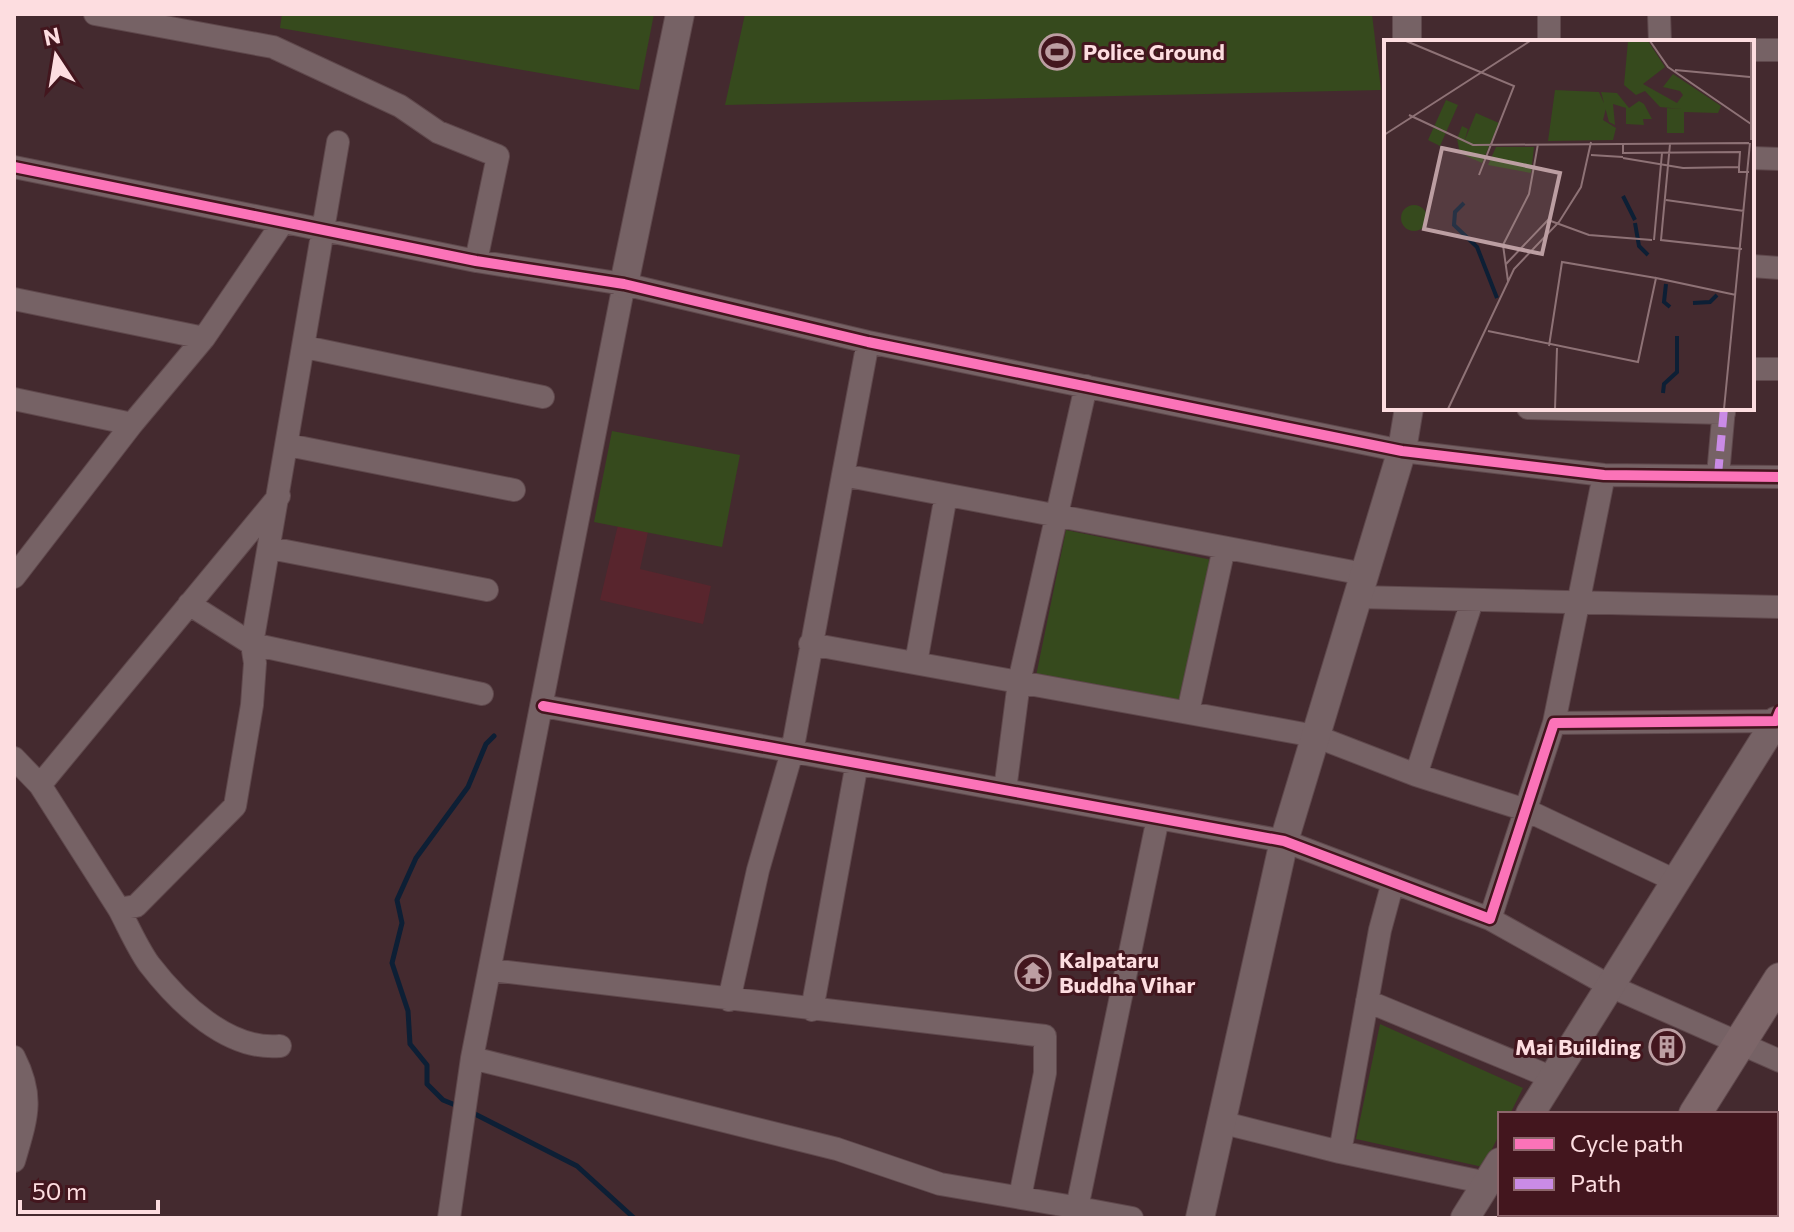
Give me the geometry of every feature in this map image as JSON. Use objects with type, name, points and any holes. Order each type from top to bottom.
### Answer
[{"type":"main road","points":[[1696,1112],[1780,979]]},
{"type":"street","points":[[95,14],[273,47],[400,106],[438,132],[498,156],[476,261]]},
{"type":"street","points":[[449,1218],[472,1058],[680,14]]},
{"type":"street","points":[[1407,14],[1407,40]]},
{"type":"street","points":[[1549,14],[1549,40]]},
{"type":"street","points":[[1659,14],[1660,40]]},
{"type":"street","points":[[1754,50],[1780,50]]},
{"type":"street","points":[[119,909],[136,906],[235,806],[252,705],[252,644],[338,142]]},
{"type":"street","points":[[1754,158],[1780,159]]},
{"type":"street","points":[[14,167],[476,261],[624,284],[868,342],[1402,451],[1604,475],[1780,477]]},
{"type":"street","points":[[14,577],[132,424],[204,338],[283,222]]},
{"type":"street","points":[[1754,266],[1780,268]]},
{"type":"street","points":[[14,299],[204,338]]},
{"type":"street","points":[[729,1000],[758,870],[792,752],[868,342]]},
{"type":"street","points":[[305,347],[543,397]]},
{"type":"street","points":[[1754,369],[1780,369]]},
{"type":"street","points":[[1005,790],[1019,682],[1054,515],[1086,386]]},
{"type":"street","points":[[14,399],[132,424]]},
{"type":"street","points":[[1200,1218],[1284,841],[1402,451],[1409,410]]},
{"type":"street","points":[[1659,410],[1724,411],[1718,475]]},
{"type":"street","points":[[288,445],[514,490]]},
{"type":"street","points":[[843,475],[1224,548],[1361,586],[1472,601],[1780,607]]},
{"type":"street","points":[[1490,919],[1554,723],[1604,475]]},
{"type":"street","points":[[916,663],[946,495]]},
{"type":"street","points":[[40,785],[279,496]]},
{"type":"street","points":[[244,538],[269,550],[487,590]]},
{"type":"street","points":[[1188,712],[1224,548]]},
{"type":"street","points":[[1416,775],[1472,601]]},
{"type":"street","points":[[189,604],[252,644],[482,694]]},
{"type":"street","points":[[810,644],[1315,736],[1416,775],[1526,810],[1676,881]]},
{"type":"street","points":[[543,706],[1284,841],[1490,919],[1610,986],[1780,1061]]},
{"type":"street","points":[[1554,723],[1779,718]]},
{"type":"street","points":[[1531,1112],[1779,718]]},
{"type":"street","points":[[14,758],[40,785],[119,909],[148,963],[218,1031],[259,1048],[280,1046]]},
{"type":"street","points":[[812,1010],[857,763]]},
{"type":"street","points":[[1072,1211],[1158,818]]},
{"type":"street","points":[[1340,1152],[1380,930],[1393,882]]},
{"type":"street","points":[[491,970],[1045,1036],[1045,1073],[1020,1197]]},
{"type":"street","points":[[1367,1001],[1553,1078]]},
{"type":"street","points":[[14,1057],[24,1076],[29,1110],[14,1161]]},
{"type":"street","points":[[472,1058],[827,1146],[940,1184],[1020,1197],[1072,1211],[1132,1218]]},
{"type":"street","points":[[1220,1122],[1340,1152],[1494,1172],[1465,1218]]},
{"type":"shaded area","points":[[618,525],[648,532],[640,569],[711,586],[703,624],[600,600]]},
{"type":"green space","points":[[282,14],[654,14],[639,90],[280,28]]},
{"type":"green space","name":"Police Ground","points":[[745,14],[1372,14],[1381,90],[725,105]]},
{"type":"green space","points":[[612,431],[740,455],[722,547],[594,522]]},
{"type":"green space","points":[[1066,530],[1212,560],[1181,701],[1036,676]]},
{"type":"green space","points":[[1380,1024],[1523,1088],[1511,1112],[1498,1112],[1498,1137],[1483,1167],[1356,1139]]},
{"type":"waterway","points":[[460,1107],[443,1100],[427,1084],[427,1065],[410,1044],[408,1011],[392,963],[402,923],[397,900],[416,858],[468,787],[486,744],[494,736]]},
{"type":"waterway","points":[[469,1111],[577,1166],[634,1218]]},
{"type":"marked path","points":[[1718,475],[1724,410]]},
{"type":"cycle path","points":[[14,167],[476,261],[624,284],[868,342],[1402,451],[1604,475],[1780,477]]},
{"type":"cycle path","points":[[543,706],[1284,841],[1490,919],[1554,723],[1776,721],[1780,711]]},
{"type":"place","name":"Police Ground","points":[[1057,52]]},
{"type":"place","name":"Kalpataru Buddha Vihar","points":[[1033,973]]},
{"type":"place","name":"Mai Building","points":[[1667,1047]]}]
